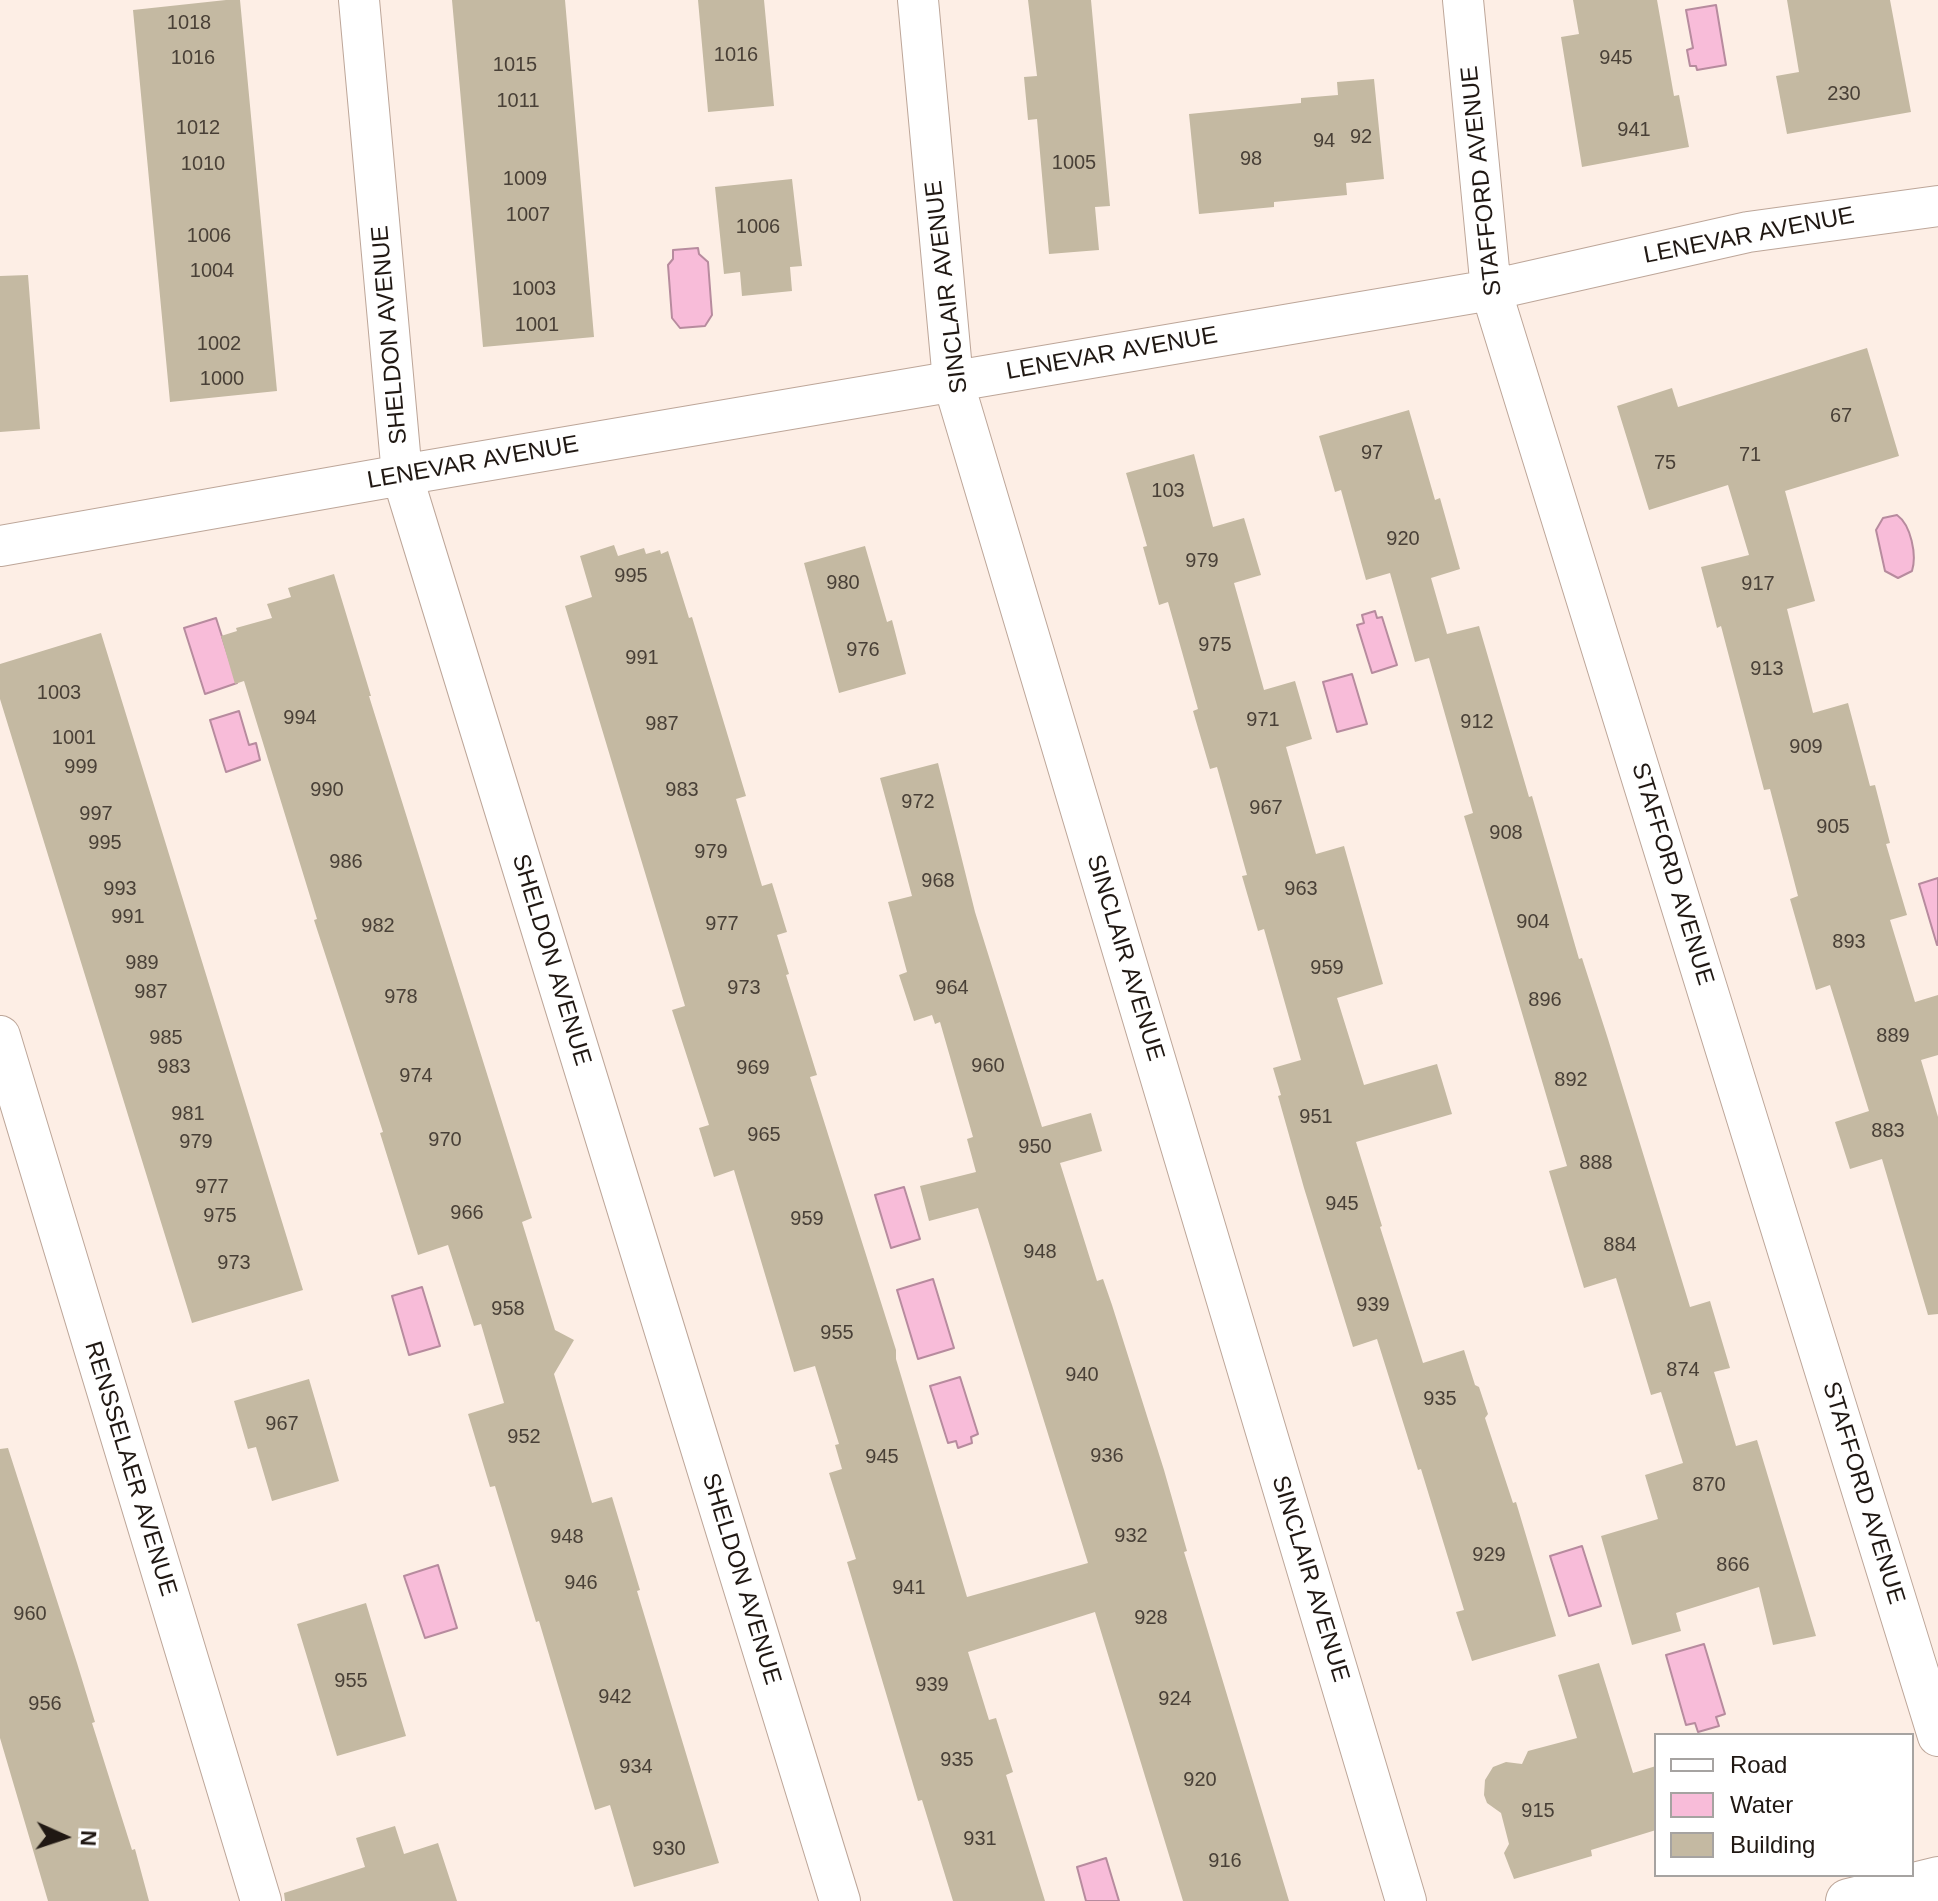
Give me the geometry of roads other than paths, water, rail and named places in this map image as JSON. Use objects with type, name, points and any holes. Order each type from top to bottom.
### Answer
[{"type":"street","name":"SHELDON AVENUE","points":[[359,0],[402,475],[840,1901]]},
{"type":"street","name":"SINCLAIR AVENUE","points":[[918,0],[953,381],[1406,1901]]},
{"type":"street","name":"STAFFORD AVENUE","points":[[1463,0],[1491,290],[1938,1736]]},
{"type":"street","name":"LENEVAR AVENUE","points":[[0,546],[1491,290],[1748,232],[1938,206]]},
{"type":"street","name":"RENSSELAER AVENUE","points":[[0,1036],[261,1901]]},
{"type":"street","points":[[1848,1901],[1938,1879]]},
{"type":"water","points":[[1716,5],[1726,65],[1697,70],[1696,66],[1690,66],[1687,50],[1693,48],[1686,10]]},
{"type":"water","points":[[698,248],[699,254],[708,262],[712,315],[705,326],[680,328],[672,318],[668,265],[673,259],[673,250]]},
{"type":"water","points":[[1897,515],[1909,533],[1914,557],[1912,571],[1898,578],[1885,571],[1876,530],[1883,518]]},
{"type":"water","points":[[1375,611],[1377,618],[1382,617],[1397,665],[1372,673],[1357,625],[1364,623],[1362,615]]},
{"type":"water","points":[[216,618],[237,683],[205,694],[184,628]]},
{"type":"water","points":[[1352,674],[1367,724],[1337,732],[1323,682]]},
{"type":"water","points":[[239,711],[249,745],[256,743],[260,760],[226,772],[210,720]]},
{"type":"water","points":[[1938,878],[1938,945],[1937,945],[1919,884]]},
{"type":"water","points":[[904,1187],[920,1239],[891,1248],[875,1195]]},
{"type":"water","points":[[933,1279],[954,1348],[918,1359],[897,1290]]},
{"type":"water","points":[[422,1287],[440,1346],[409,1355],[392,1296]]},
{"type":"water","points":[[960,1377],[978,1434],[971,1437],[972,1443],[958,1448],[956,1441],[948,1443],[930,1386]]},
{"type":"water","points":[[1582,1546],[1601,1606],[1569,1616],[1550,1556]]},
{"type":"water","points":[[438,1565],[457,1628],[425,1638],[404,1576]]},
{"type":"water","points":[[1704,1644],[1725,1714],[1716,1717],[1719,1726],[1698,1732],[1695,1723],[1686,1725],[1666,1655]]},
{"type":"water","points":[[1106,1858],[1119,1901],[1086,1901],[1077,1867]]}]
